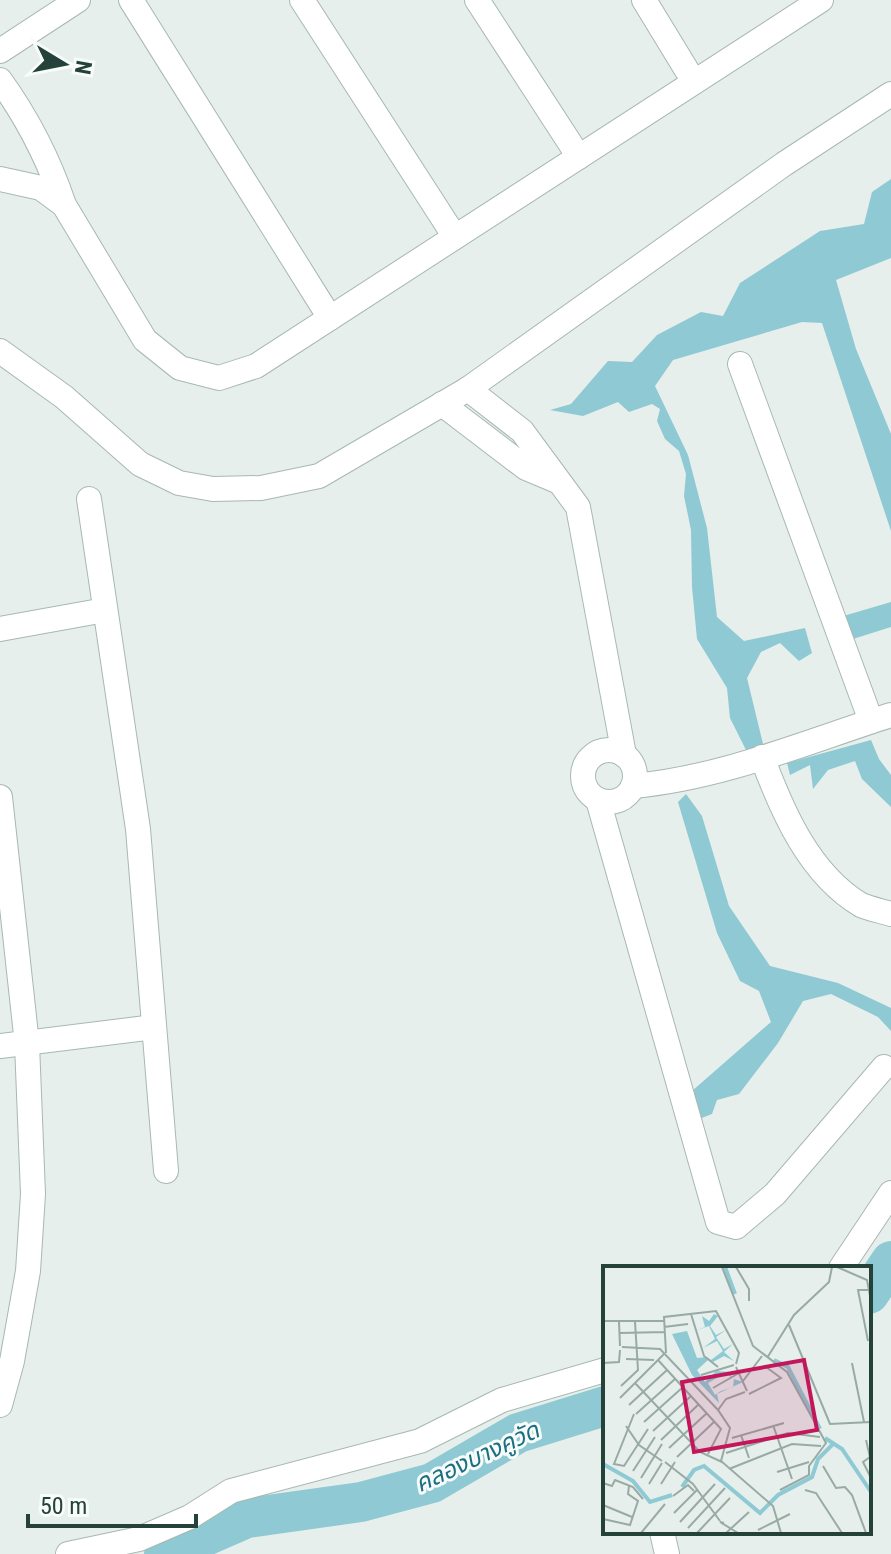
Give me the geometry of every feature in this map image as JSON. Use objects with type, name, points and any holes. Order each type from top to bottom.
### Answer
[{"type":"street","points":[[0,51],[78,0]]},
{"type":"street","points":[[131,0],[330,318]]},
{"type":"street","points":[[302,0],[455,237]]},
{"type":"street","points":[[477,0],[579,157]]},
{"type":"street","points":[[644,0],[694,82]]},
{"type":"street","points":[[0,80],[36,137],[54,174],[64,205],[145,340],[180,368],[219,378],[256,366],[821,0]]},
{"type":"street","points":[[0,351],[64,397],[140,464],[179,483],[213,489],[261,488],[319,476],[468,389],[784,164],[891,94]]},
{"type":"street","points":[[0,179],[41,188],[64,205]]},
{"type":"street","points":[[633,786],[707,774],[768,772],[881,718],[740,364]]},
{"type":"street","points":[[468,389],[522,431],[578,507],[624,755],[634,769],[633,786],[622,798],[614,802],[598,800]]},
{"type":"street","points":[[442,404],[526,468],[559,482]]},
{"type":"street","points":[[89,499],[138,829],[166,1171]]},
{"type":"street","points":[[0,629],[105,610]]},
{"type":"street","points":[[624,755],[608,750],[592,756],[584,771],[586,788],[598,800],[718,1222],[736,1227],[775,1194],[884,1067]]},
{"type":"street","points":[[768,772],[808,855],[831,881],[863,906],[891,914]]},
{"type":"street","points":[[0,797],[27,1044],[33,1194],[28,1271],[12,1361],[0,1405]]},
{"type":"street","points":[[0,1046],[154,1027]]},
{"type":"street","points":[[842,1266],[891,1193]]},
{"type":"street","points":[[68,1554],[139,1539],[190,1517],[231,1491],[420,1441],[502,1400],[603,1371]]},
{"type":"street","points":[[662,1534],[667,1554]]},
{"type":"water","points":[[891,179],[891,258],[836,280],[856,349],[891,434],[891,531],[822,323],[802,322],[673,360],[655,386],[688,455],[707,528],[717,617],[744,641],[805,628],[812,653],[799,661],[780,643],[761,652],[747,678],[765,752],[749,756],[730,718],[727,688],[697,639],[691,530],[684,496],[686,474],[679,451],[665,439],[657,421],[660,409],[652,404],[629,412],[618,402],[583,416],[550,410],[571,404],[608,361],[632,362],[657,335],[701,312],[723,316],[740,283],[820,231],[864,224],[872,192]]},
{"type":"water","points":[[891,602],[891,627],[853,639],[840,617]]},
{"type":"water","points":[[871,740],[879,759],[891,775],[891,807],[862,779],[855,761],[828,770],[813,789],[810,765],[790,775],[787,763]]},
{"type":"water","points":[[686,794],[702,816],[729,906],[770,966],[838,983],[891,1008],[891,1031],[878,1017],[831,994],[803,1001],[778,1043],[739,1094],[717,1100],[712,1114],[699,1119],[692,1091],[771,1022],[759,991],[740,981],[717,933],[678,802]]},
{"type":"waterway","name":"คลองบางคูวัด","points":[[871,1291],[891,1261]]},
{"type":"waterway","name":"คลองบางคูวัด","points":[[164,1554],[247,1518],[361,1502],[432,1483],[518,1433],[603,1407]]}]
